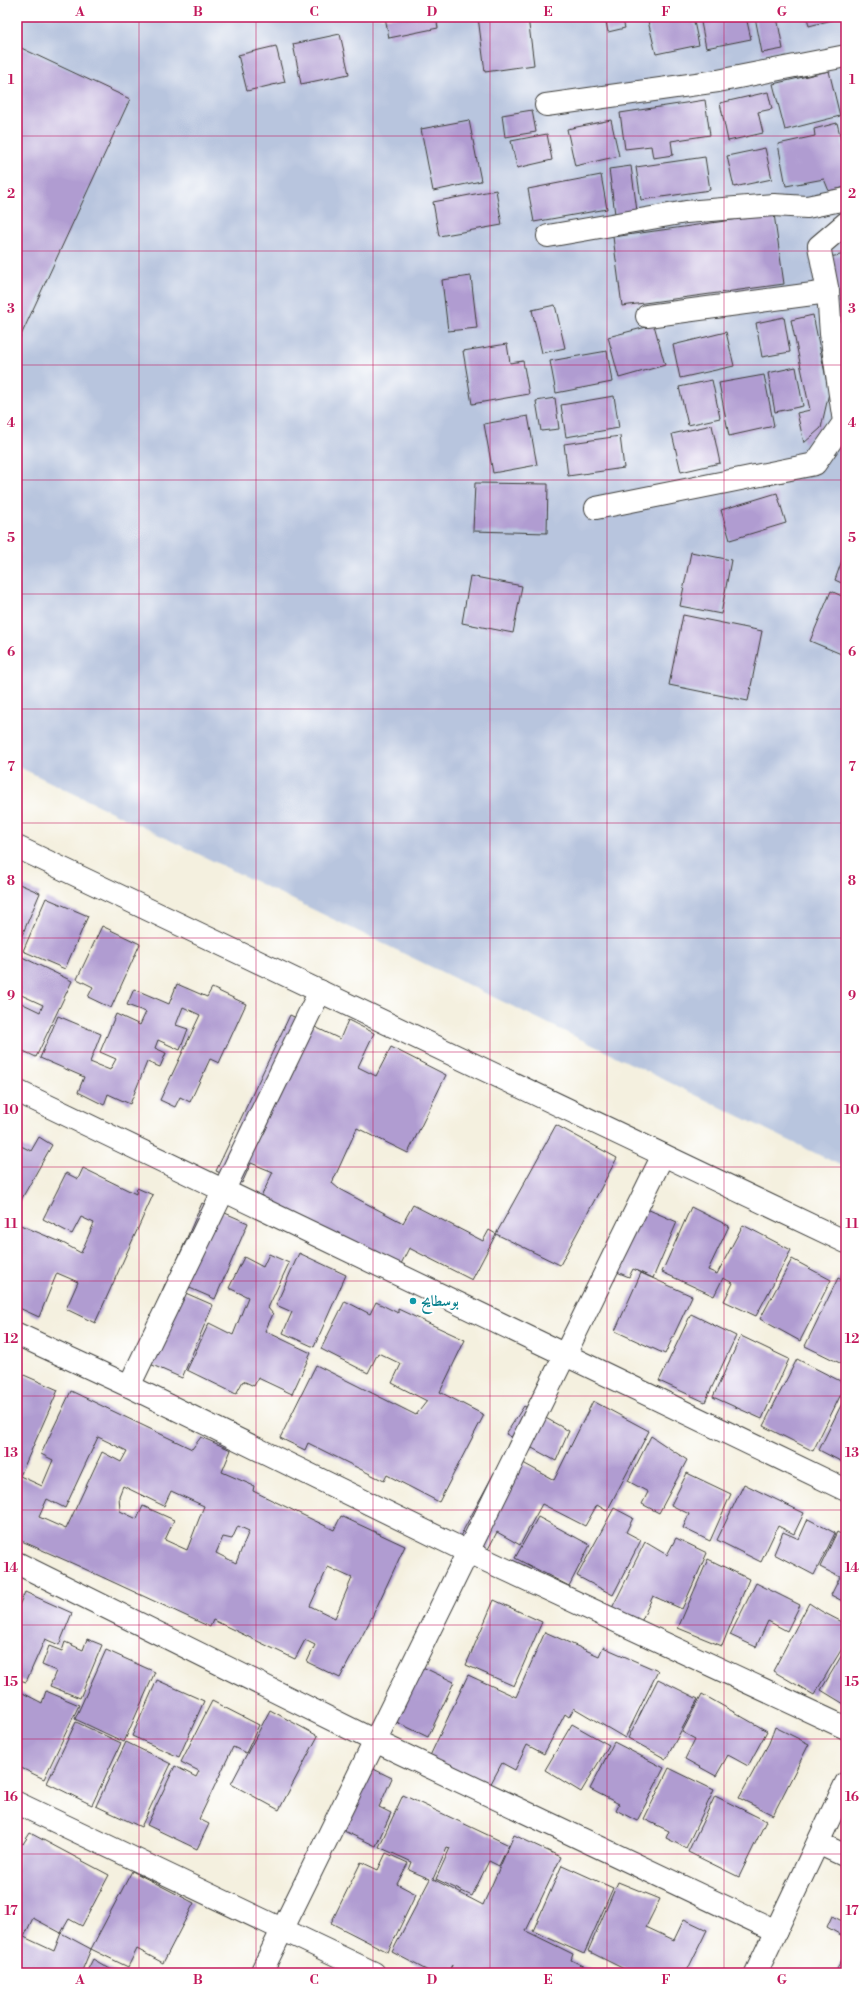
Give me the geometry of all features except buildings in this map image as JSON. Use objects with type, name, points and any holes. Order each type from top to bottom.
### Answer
[{"type":"street","points":[[546,105],[718,80],[846,56]]},
{"type":"street","points":[[548,236],[686,212],[774,206],[807,207],[846,199]]},
{"type":"street","points":[[596,508],[814,464],[844,422],[831,334],[828,292],[819,246],[846,223]]},
{"type":"street","points":[[647,316],[828,292]]},
{"type":"street","points":[[17,847],[846,1242]]},
{"type":"street","points":[[129,1386],[320,991]]},
{"type":"street","points":[[17,1091],[846,1490]]},
{"type":"street","points":[[261,1973],[663,1155]]},
{"type":"street","points":[[17,1334],[129,1386],[468,1552],[846,1728]]},
{"type":"street","points":[[17,1563],[375,1741],[776,1931]]},
{"type":"street","points":[[756,1973],[846,1783]]},
{"type":"street","points":[[17,1803],[283,1928],[374,1973]]},
{"type":"street","points":[[818,1843],[846,1856]]},
{"type":"shaded area","points":[[17,17],[846,17],[846,1168],[17,766]]},
{"type":"place","name":"بوسطايح","points":[[413,1301]]}]
